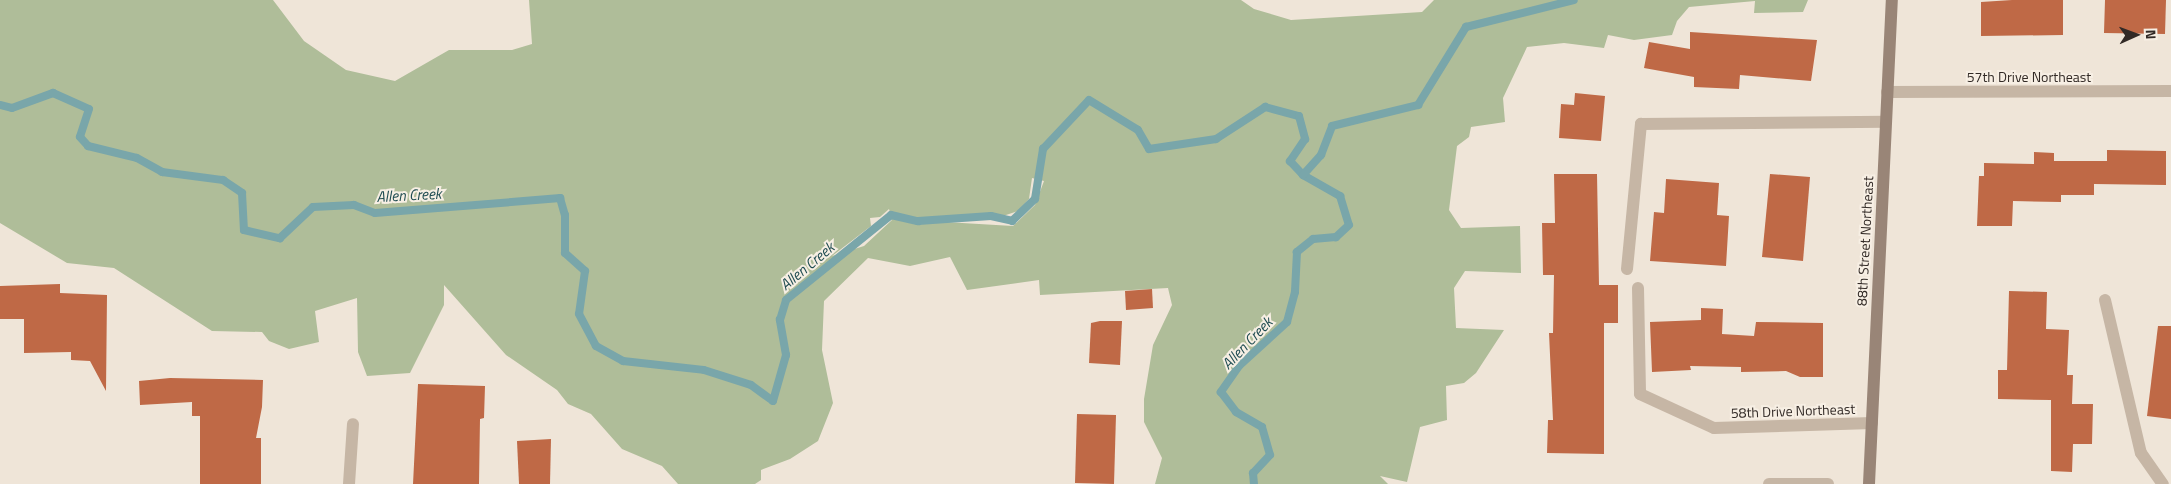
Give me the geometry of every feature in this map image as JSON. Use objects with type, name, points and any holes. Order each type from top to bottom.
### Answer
[{"type":"main road","name":"88th Street Northeast","points":[[1869,484],[1892,0]]},
{"type":"street","name":"57th Drive Northeast","points":[[1887,92],[2171,91]]},
{"type":"street","points":[[1627,268],[1641,124],[1886,122]]},
{"type":"street","name":"58th Drive Northeast","points":[[1638,288],[1640,394],[1714,428],[1872,423]]},
{"type":"street","points":[[2105,300],[2141,453],[2163,484]]},
{"type":"street","points":[[349,484],[353,424]]},
{"type":"street","points":[[1769,484],[1828,484]]},
{"type":"green space","points":[[0,0],[273,0],[304,41],[346,70],[395,81],[449,50],[512,50],[532,44],[529,0],[1241,0],[1254,9],[1291,20],[1422,12],[1434,0],[1808,0],[1803,12],[1754,13],[1755,1],[1689,7],[1677,21],[1672,35],[1634,40],[1608,35],[1604,48],[1564,43],[1527,47],[1503,98],[1505,122],[1471,127],[1469,137],[1457,146],[1449,210],[1461,228],[1520,226],[1521,273],[1465,271],[1454,288],[1456,328],[1504,330],[1476,373],[1464,383],[1446,386],[1447,420],[1420,427],[1407,482],[1380,476],[1388,484],[1155,484],[1162,458],[1144,422],[1144,399],[1153,345],[1172,305],[1168,288],[1040,295],[1039,280],[967,290],[950,257],[910,266],[868,258],[824,301],[822,350],[833,403],[818,441],[790,459],[761,470],[761,480],[755,484],[678,484],[662,466],[622,449],[591,414],[568,404],[557,390],[506,355],[444,285],[444,305],[410,373],[367,376],[358,352],[357,298],[315,311],[319,342],[289,349],[269,341],[262,332],[212,331],[114,268],[67,263],[0,223]],"holes":[[[1032,178],[1044,181],[1035,205],[1013,226],[945,222],[950,215],[1003,216],[1018,211],[1029,199]],[[889,209],[892,220],[864,246],[832,256],[871,226],[870,218],[880,217]]]},
{"type":"building","points":[[2063,0],[2063,35],[1981,36],[1981,2]]},
{"type":"building","points":[[2105,0],[2166,0],[2165,34],[2104,33]]},
{"type":"building","points":[[1690,32],[1817,40],[1811,81],[1740,75],[1739,89],[1694,87],[1694,77],[1644,68],[1649,42],[1690,49]]},
{"type":"building","points":[[1575,93],[1605,96],[1601,141],[1559,138],[1561,104],[1574,105]]},
{"type":"building","points":[[2107,150],[2166,151],[2166,185],[2094,184],[2094,195],[2061,195],[2061,202],[2013,201],[2012,226],[1977,226],[1979,176],[1984,176],[1984,163],[2034,164],[2034,152],[2054,153],[2054,161],[2107,161]]},
{"type":"building","points":[[1554,174],[1597,174],[1599,285],[1618,285],[1618,323],[1604,323],[1604,454],[1547,453],[1548,420],[1553,420],[1549,333],[1553,333],[1554,275],[1543,275],[1542,223],[1555,223]]},
{"type":"building","points":[[1770,174],[1810,177],[1803,261],[1762,257]]},
{"type":"building","points":[[1666,179],[1719,183],[1717,215],[1729,216],[1726,266],[1650,261],[1654,212],[1664,213]]},
{"type":"building","points":[[60,284],[60,293],[107,295],[106,391],[90,361],[71,360],[71,352],[24,353],[24,319],[0,319],[0,286]]},
{"type":"building","points":[[1152,289],[1153,308],[1126,310],[1125,291]]},
{"type":"building","points":[[2009,291],[2047,292],[2046,329],[2069,330],[2067,375],[2073,375],[2072,404],[2093,404],[2092,444],[2073,444],[2072,472],[2051,471],[2051,400],[1998,399],[1998,370],[2007,370]]},
{"type":"building","points":[[1701,308],[1723,309],[1722,334],[1754,336],[1756,322],[1823,323],[1823,377],[1800,377],[1786,371],[1741,372],[1741,367],[1690,366],[1691,370],[1652,372],[1650,322],[1701,320]]},
{"type":"building","points":[[1122,321],[1120,365],[1089,363],[1091,323]]},
{"type":"building","points":[[2158,326],[2171,326],[2171,419],[2147,416]]},
{"type":"building","points":[[170,378],[263,380],[262,407],[256,438],[261,438],[261,484],[200,484],[200,416],[192,416],[192,402],[140,405],[139,381]]},
{"type":"building","points":[[418,384],[485,386],[484,418],[480,419],[479,484],[413,484]]},
{"type":"building","points":[[1077,414],[1116,415],[1114,484],[1075,483]]},
{"type":"building","points":[[551,439],[550,484],[519,484],[517,441]]},
{"type":"waterway","points":[[1303,175],[1321,155],[1332,126],[1418,105],[1466,27],[1574,0]]},
{"type":"waterway","name":"Allen Creek","points":[[0,105],[12,108],[53,93],[89,109],[80,137],[88,146],[137,158],[162,172],[223,180],[242,193],[244,230],[280,238],[313,207],[354,205],[375,213],[560,198],[565,215],[565,253],[585,271],[579,314],[596,346],[623,361],[704,370],[751,385],[773,401],[786,355],[780,320],[786,300],[891,215],[918,221],[991,216],[1012,221],[1035,199],[1043,149],[1089,100],[1138,130],[1149,149],[1216,139],[1265,107],[1299,116],[1305,139],[1290,161],[1303,175],[1340,196],[1349,225],[1336,237],[1313,239],[1297,252],[1295,292],[1287,322],[1239,366],[1221,392],[1236,412],[1262,427],[1270,455],[1253,473],[1254,484]]}]
